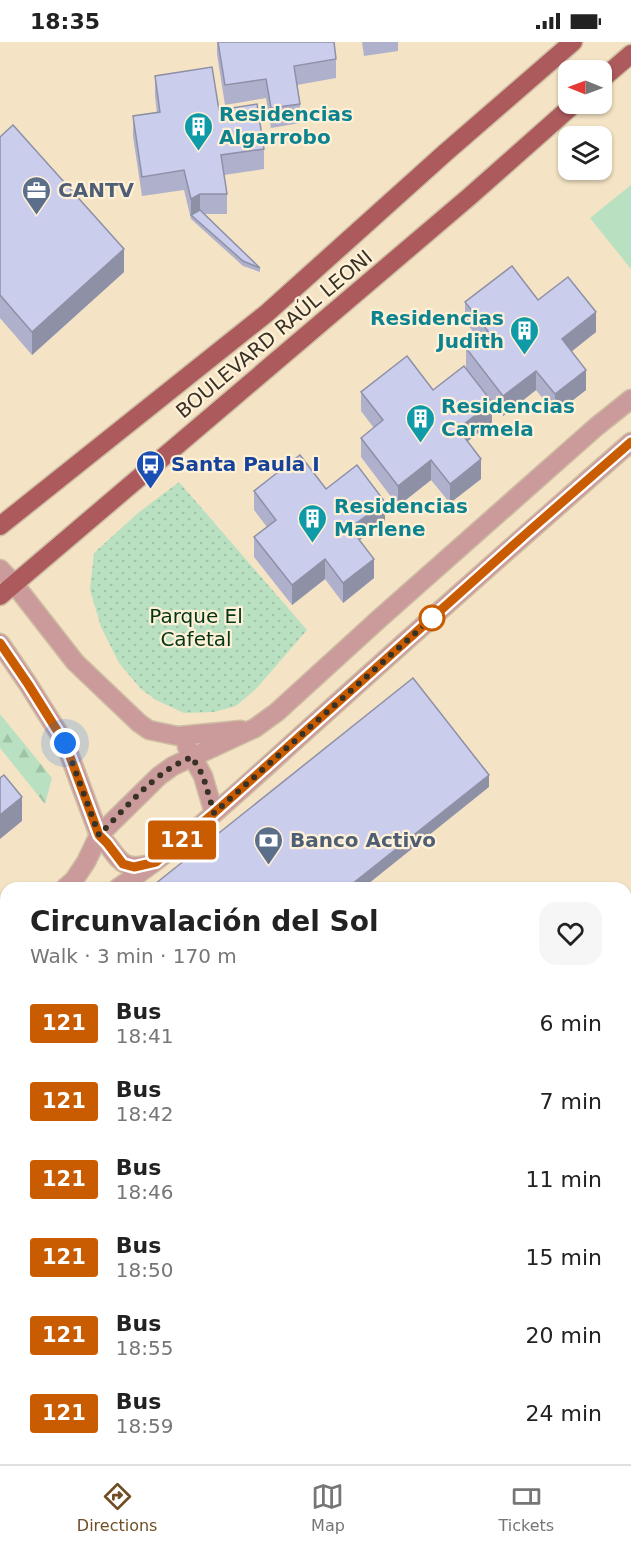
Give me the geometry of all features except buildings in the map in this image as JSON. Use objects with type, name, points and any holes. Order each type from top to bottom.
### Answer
[{"type":"main road","name":"BOULEVARD RAÚL LEONI","points":[[0,526],[267,313],[573,42]]},
{"type":"main road","points":[[612,70],[631,54]]},
{"type":"main road","name":"BOULEVARD RAÚL LEONI","points":[[0,596],[460,205],[563,114]]},
{"type":"street","points":[[72,882],[86,862],[99,835],[159,776],[173,766],[255,728],[277,712],[596,427],[631,399]]},
{"type":"street","points":[[127,882],[156,862],[214,813],[631,442]]},
{"type":"street","points":[[0,569],[75,662],[149,730],[178,736],[255,728]]},
{"type":"street","points":[[0,643],[65,743],[99,835],[123,864],[134,867],[156,862]]},
{"type":"street","points":[[178,736],[188,747],[203,776],[214,813]]},
{"type":"green space","points":[[631,185],[631,269],[590,218]]},
{"type":"green space","name":"Parque El Cafetal","points":[[179,482],[307,630],[256,689],[236,706],[214,712],[184,713],[156,700],[141,689],[119,663],[101,627],[90,590],[94,553],[138,513]]},
{"type":"green space","points":[[0,714],[52,778],[45,804],[0,748]]},
{"type":"bus line","name":"121","points":[[0,643],[65,743],[99,835],[123,864],[134,867],[145,866],[156,862],[214,813],[631,442]]},
{"type":"place","name":"Residencias Algarrobo","points":[[198,152]]},
{"type":"place","name":"CANTV","points":[[37,216]]},
{"type":"place","name":"Residencias Judith","points":[[525,356]]},
{"type":"place","name":"Residencias Carmela","points":[[420,444]]},
{"type":"place","name":"Santa Paula I","points":[[150,490]]},
{"type":"place","name":"Residencias Marlene","points":[[313,544]]},
{"type":"place","name":"Banco Activo","points":[[269,866]]},
{"type":"route","points":[[65,743],[99,835],[159,776],[192,757],[203,776],[214,813],[440,611],[432,618]]}]
